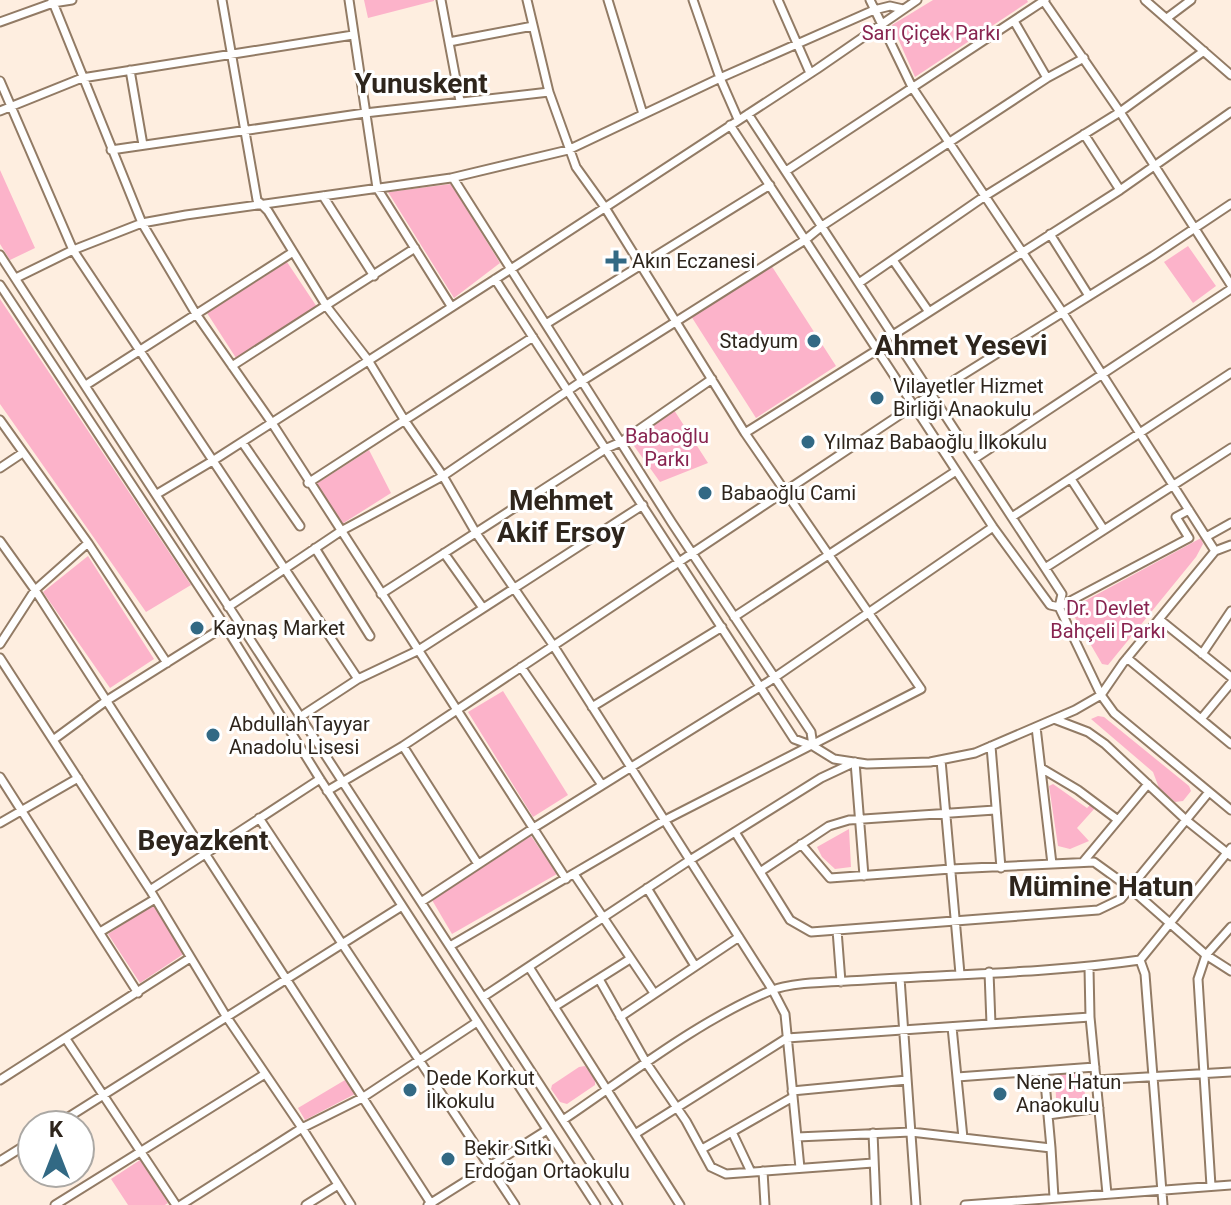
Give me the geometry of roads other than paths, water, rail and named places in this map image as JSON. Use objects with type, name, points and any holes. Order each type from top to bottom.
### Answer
[{"type":"street","points":[[0,22],[52,2],[72,0]]},
{"type":"street","points":[[222,0],[257,200],[327,307],[368,360],[476,533],[553,645],[772,989],[785,1014],[800,1168]]},
{"type":"street","points":[[349,0],[377,188],[451,306]]},
{"type":"street","points":[[441,0],[460,101]]},
{"type":"street","points":[[450,946],[665,820],[921,689],[745,433],[604,206],[576,167],[549,92],[527,0]]},
{"type":"street","points":[[608,0],[643,114]]},
{"type":"street","points":[[693,0],[738,119]]},
{"type":"street","points":[[778,0],[810,73]]},
{"type":"street","points":[[870,0],[912,87],[1063,313],[1215,551]]},
{"type":"street","points":[[157,494],[511,269],[917,0]]},
{"type":"street","points":[[786,171],[1044,0],[1120,112],[1231,287],[974,459]]},
{"type":"street","points":[[1145,0],[1231,75]]},
{"type":"street","points":[[1167,18],[1191,0]]},
{"type":"street","points":[[52,2],[142,223],[196,314],[272,423],[566,879]]},
{"type":"street","points":[[16,278],[73,250],[142,223],[453,178],[568,150],[874,10],[890,6],[903,9]]},
{"type":"street","points":[[1014,21],[1047,78]]},
{"type":"street","points":[[449,42],[533,26]]},
{"type":"street","points":[[0,111],[82,78],[353,35]]},
{"type":"street","points":[[859,283],[985,196],[1120,112],[1204,51]]},
{"type":"street","points":[[228,607],[341,531],[443,476],[582,381],[805,240],[1047,78],[1084,58]]},
{"type":"street","points":[[130,70],[143,145]]},
{"type":"street","points":[[0,81],[73,250],[358,679]]},
{"type":"street","points":[[111,150],[365,113],[549,92]]},
{"type":"street","points":[[893,335],[1120,190],[1231,112]]},
{"type":"street","points":[[748,114],[1062,594],[1059,607],[1101,695],[1114,713],[1231,810]]},
{"type":"street","points":[[730,125],[993,527],[1050,605],[1059,607],[1189,538],[1176,517],[1189,510]]},
{"type":"street","points":[[1084,134],[1120,190]]},
{"type":"street","points":[[453,178],[692,553],[811,732],[813,746]]},
{"type":"street","points":[[546,324],[770,185]]},
{"type":"street","points":[[323,196],[374,276]]},
{"type":"street","points":[[327,791],[458,710],[913,406],[1231,204]]},
{"type":"street","points":[[1050,234],[1089,296]]},
{"type":"street","points":[[232,366],[415,248]]},
{"type":"street","points":[[86,385],[293,252]]},
{"type":"street","points":[[0,255],[618,1205]]},
{"type":"street","points":[[893,260],[929,312]]},
{"type":"street","points":[[495,279],[794,739],[834,759],[930,762],[975,753],[1101,695],[1127,658],[1215,551],[1231,545]]},
{"type":"street","points":[[0,285],[225,626],[327,791],[596,1205]]},
{"type":"street","points":[[308,483],[533,337]]},
{"type":"street","points":[[745,433],[877,350]]},
{"type":"street","points":[[1012,517],[1231,373]]},
{"type":"street","points":[[381,594],[607,448],[621,442],[712,379]]},
{"type":"street","points":[[0,420],[21,454],[88,543],[167,663]]},
{"type":"street","points":[[242,442],[300,526]]},
{"type":"street","points":[[1045,568],[1231,448]]},
{"type":"street","points":[[0,468],[21,454]]},
{"type":"street","points":[[734,617],[956,471]]},
{"type":"street","points":[[1071,479],[1104,530]]},
{"type":"street","points":[[300,717],[358,679],[417,651],[643,505]]},
{"type":"street","points":[[1206,537],[1231,523]]},
{"type":"street","points":[[421,902],[535,827],[761,687],[993,527]]},
{"type":"street","points":[[0,541],[35,590],[430,1204],[547,1130]]},
{"type":"street","points":[[0,644],[35,590],[88,543]]},
{"type":"street","points":[[315,548],[370,636]]},
{"type":"street","points":[[444,553],[483,608]]},
{"type":"street","points":[[1202,654],[1231,611]]},
{"type":"street","points":[[1159,619],[1231,677]]},
{"type":"street","points":[[53,740],[106,701],[225,626]]},
{"type":"street","points":[[592,707],[722,627]]},
{"type":"street","points":[[0,658],[150,890],[226,1016],[351,1205]]},
{"type":"street","points":[[1127,658],[1231,744]]},
{"type":"street","points":[[521,667],[602,785]]},
{"type":"street","points":[[1201,719],[1231,683]]},
{"type":"street","points":[[563,1120],[702,1027],[772,989],[989,972],[1089,968],[1140,960],[1230,852],[1186,820],[1088,732],[1054,719]]},
{"type":"street","points":[[1036,727],[1052,864]]},
{"type":"street","points":[[403,746],[478,864]]},
{"type":"street","points":[[991,746],[1001,868]]},
{"type":"street","points":[[941,760],[960,974]]},
{"type":"street","points":[[855,762],[864,876]]},
{"type":"street","points":[[483,997],[690,860],[821,778],[855,762]]},
{"type":"street","points":[[1041,768],[1078,790],[1118,820]]},
{"type":"street","points":[[0,777],[138,993]]},
{"type":"street","points":[[0,823],[78,778]]},
{"type":"street","points":[[150,890],[320,779]]},
{"type":"street","points":[[1083,862],[1148,784]]},
{"type":"street","points":[[735,832],[790,920],[811,932],[1098,910],[1121,899],[1209,792]]},
{"type":"street","points":[[760,872],[829,826],[858,819],[995,810]]},
{"type":"street","points":[[259,818],[515,1205]]},
{"type":"street","points":[[801,844],[830,878],[1094,862],[1130,888],[1206,955],[1231,971]]},
{"type":"street","points":[[574,874],[654,993]]},
{"type":"street","points":[[647,888],[695,966]]},
{"type":"street","points":[[100,932],[155,899]]},
{"type":"street","points":[[81,1109],[402,906]]},
{"type":"street","points":[[1211,1186],[1198,979],[1206,955],[1231,927]]},
{"type":"street","points":[[837,930],[841,982]]},
{"type":"street","points":[[620,1017],[739,937]]},
{"type":"street","points":[[0,1080],[190,958]]},
{"type":"street","points":[[554,1007],[630,959]]},
{"type":"street","points":[[1140,960],[1145,974],[1163,1205]]},
{"type":"street","points":[[529,967],[680,1205]]},
{"type":"street","points":[[1089,968],[1090,1017],[1107,1194]]},
{"type":"street","points":[[989,972],[991,1024]]},
{"type":"street","points":[[900,978],[916,1205]]},
{"type":"street","points":[[599,979],[711,1167],[726,1174],[873,1163]]},
{"type":"street","points":[[635,1134],[787,1038],[1090,1017]]},
{"type":"street","points":[[66,1039],[178,1205],[302,1128],[362,1098],[477,1022]]},
{"type":"street","points":[[952,1027],[963,1138]]},
{"type":"street","points":[[957,1077],[1095,1067]]},
{"type":"street","points":[[1044,1071],[1054,1198]]},
{"type":"street","points":[[1096,1080],[1231,1072]]},
{"type":"street","points":[[55,1205],[265,1074]]},
{"type":"street","points":[[702,1149],[793,1094],[907,1080]]},
{"type":"street","points":[[1048,1115],[1099,1108]]},
{"type":"street","points":[[732,1132],[751,1172]]},
{"type":"street","points":[[797,1137],[911,1132],[1051,1148]]},
{"type":"street","points":[[873,1133],[876,1205]]},
{"type":"street","points":[[763,1171],[765,1205]]},
{"type":"street","points":[[306,1205],[338,1185]]},
{"type":"street","points":[[965,1205],[1231,1185]]},
{"type":"place","name":"Akın Eczanesi","points":[[616,261]]},
{"type":"place","name":"Stadyum","points":[[814,341]]},
{"type":"place","name":"Vilayetler Hizmet Birliği Anaokulu","points":[[877,398]]},
{"type":"place","name":"Yılmaz Babaoğlu İlkokulu","points":[[808,442]]},
{"type":"place","name":"Babaoğlu Cami","points":[[705,493]]},
{"type":"place","name":"Kaynaş Market","points":[[197,628]]},
{"type":"place","name":"Abdullah Tayyar Anadolu Lisesi","points":[[213,735]]},
{"type":"place","name":"Dede Korkut İlkokulu","points":[[410,1090]]},
{"type":"place","name":"Nene Hatun Anaokulu","points":[[1000,1094]]},
{"type":"place","name":"Bekir Sıtkı Erdoğan Ortaokulu","points":[[448,1159]]},
{"type":"district","name":"Yunuskent","points":[[421,83]]},
{"type":"district","name":"Ahmet Yesevi","points":[[961,345]]},
{"type":"district","name":"Mehmet Akif Ersoy","points":[[561,516]]},
{"type":"district","name":"Beyazkent","points":[[203,840]]},
{"type":"district","name":"Mümine Hatun","points":[[1101,886]]},
{"type":"park label","name":"Sarı Çiçek Parkı","points":[[931,33]]},
{"type":"park label","name":"Babaoğlu Parkı","points":[[667,448]]},
{"type":"park label","name":"Dr. Devlet Bahçeli Parkı","points":[[1108,620]]}]
